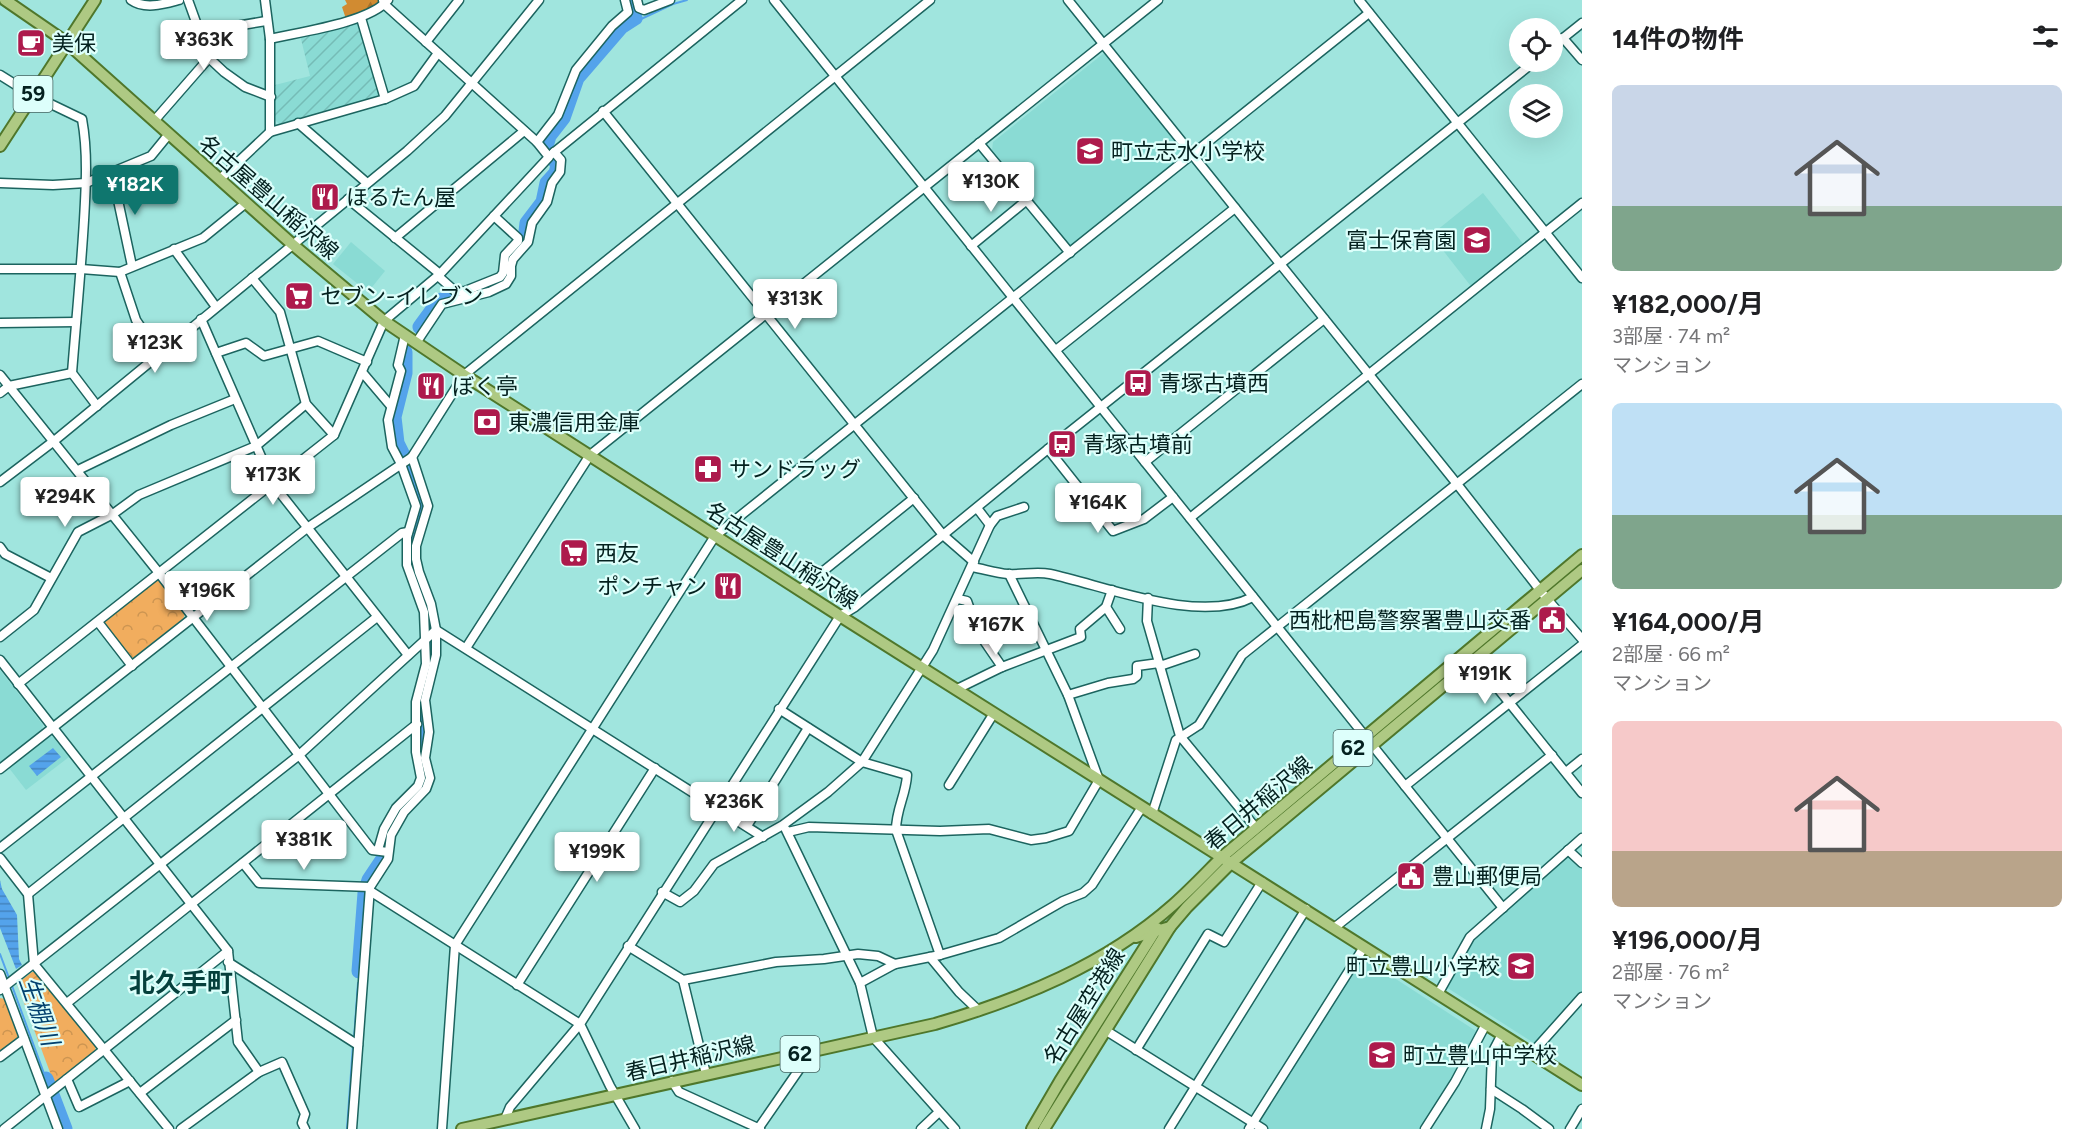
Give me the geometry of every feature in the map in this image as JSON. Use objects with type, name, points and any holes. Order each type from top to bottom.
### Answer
[{"type":"main road","name":"名古屋豊山稲沢線","points":[[5,0],[66,42],[292,244],[384,321],[464,375],[840,616],[1582,1085]]},
{"type":"main road","name":"59","points":[[0,146],[95,0]]},
{"type":"main road","name":"春日井稲沢線","points":[[1124,941],[1170,927],[1256,828],[1475,660],[1582,555]]},
{"type":"main road","name":"春日井稲沢線","points":[[467,1128],[936,1024],[1042,988],[1124,941],[1172,906],[1544,594],[1582,570]]},
{"type":"main road","name":"名古屋空港線","points":[[1032,1129],[1060,1081],[1172,906]]},
{"type":"main road","name":"名古屋空港線","points":[[1044,1129],[1170,927]]},
{"type":"street","points":[[131,0],[136,4],[146,5],[179,0]]},
{"type":"street","points":[[188,0],[209,58],[245,87],[271,97]]},
{"type":"street","points":[[265,0],[270,39],[270,132]]},
{"type":"street","points":[[426,42],[459,0]]},
{"type":"street","points":[[0,482],[54,441],[408,151],[445,117],[539,0]]},
{"type":"street","points":[[537,142],[558,116],[576,70],[612,26],[628,12],[625,0]]},
{"type":"street","points":[[637,0],[639,8],[644,10],[670,0]]},
{"type":"street","points":[[18,684],[334,435],[384,321],[439,275],[551,154],[742,0]]},
{"type":"street","points":[[774,0],[1503,908]]},
{"type":"street","points":[[0,770],[307,528],[406,461],[464,375],[930,0]]},
{"type":"street","points":[[1068,0],[1582,639]]},
{"type":"street","points":[[466,648],[590,455],[1158,0]]},
{"type":"street","points":[[1359,0],[1582,278]]},
{"type":"street","points":[[270,39],[361,18],[385,1],[426,42],[524,131],[561,160],[560,172],[552,183],[547,202],[532,223],[528,242],[513,259],[512,276],[506,284],[489,292],[442,304],[416,343]]},
{"type":"street","points":[[442,1129],[454,945],[715,536],[1369,13]]},
{"type":"street","points":[[361,18],[385,99]]},
{"type":"street","points":[[201,32],[267,21]]},
{"type":"street","points":[[1582,23],[1563,38],[1582,60]]},
{"type":"street","points":[[220,179],[270,132],[385,99],[414,86],[438,53]]},
{"type":"street","points":[[154,121],[209,58]]},
{"type":"street","points":[[505,1119],[510,1107],[580,1024],[840,616],[855,607],[1048,449],[1521,72]]},
{"type":"street","points":[[0,75],[32,95],[82,118],[86,140],[86,183],[72,373],[97,406]]},
{"type":"street","points":[[603,111],[943,535],[973,565],[1009,574],[1047,573],[1172,605],[1208,607],[1243,602],[1252,597]]},
{"type":"street","points":[[298,123],[367,183]]},
{"type":"street","points":[[395,238],[524,131]]},
{"type":"street","points":[[0,183],[86,183],[151,156],[169,134]]},
{"type":"street","points":[[979,142],[1070,253]]},
{"type":"street","points":[[112,172],[132,266]]},
{"type":"street","points":[[348,200],[439,275],[456,292],[465,291],[500,277],[505,255],[518,241],[518,238],[494,216]]},
{"type":"street","points":[[971,246],[1027,200]]},
{"type":"street","points":[[0,269],[81,269],[120,272],[203,238],[246,203]]},
{"type":"street","points":[[1190,518],[1582,203]]},
{"type":"street","points":[[1056,350],[1235,208]]},
{"type":"street","points":[[174,249],[216,307]]},
{"type":"street","points":[[120,272],[136,320],[159,354]]},
{"type":"street","points":[[252,278],[280,312],[306,404],[334,435]]},
{"type":"street","points":[[201,319],[273,484],[408,655]]},
{"type":"street","points":[[1145,462],[1324,319]]},
{"type":"street","points":[[0,323],[76,322]]},
{"type":"street","points":[[352,1129],[368,888],[388,859],[383,851],[384,829],[396,808],[418,786],[422,778],[416,752],[416,702],[426,664],[431,604],[419,572],[416,546],[428,506],[406,461],[392,447],[388,420],[390,405],[401,371],[398,365],[405,335]]},
{"type":"street","points":[[216,353],[246,343],[264,356],[318,341],[367,362]]},
{"type":"street","points":[[362,372],[390,405]]},
{"type":"street","points":[[0,393],[9,387],[72,373]]},
{"type":"street","points":[[0,375],[159,573],[191,618],[372,850],[383,851]]},
{"type":"street","points":[[1152,814],[1176,740],[1199,725],[1242,655],[1582,384]]},
{"type":"street","points":[[78,470],[171,425],[235,399]]},
{"type":"street","points":[[0,637],[34,610],[78,531],[112,514],[139,495],[256,446],[306,404]]},
{"type":"street","points":[[1048,449],[1113,531],[1144,519],[1173,497]]},
{"type":"street","points":[[383,851],[404,812],[426,789],[430,778],[425,758],[429,732],[425,700],[436,655],[407,565],[408,532],[416,506],[406,461]]},
{"type":"street","points":[[801,589],[914,498]]},
{"type":"street","points":[[786,828],[862,762],[933,650],[990,525],[997,516],[1024,507]]},
{"type":"street","points":[[976,508],[990,525]]},
{"type":"street","points":[[0,848],[345,578],[402,534],[408,532]]},
{"type":"street","points":[[1,549],[5,554],[51,578]]},
{"type":"street","points":[[662,892],[680,902],[694,891],[714,864],[763,837],[786,828],[989,830],[1031,840],[1069,831],[1099,780],[1068,695],[1009,574]]},
{"type":"street","points":[[957,689],[1002,667],[1081,637],[1080,629],[1106,607],[1112,590]]},
{"type":"street","points":[[1148,598],[1147,621],[1180,736],[1256,828]]},
{"type":"street","points":[[958,599],[967,601],[978,632],[1002,667]]},
{"type":"street","points":[[1106,607],[1120,629]]},
{"type":"street","points":[[28,894],[377,617]]},
{"type":"street","points":[[98,622],[132,666]]},
{"type":"street","points":[[430,635],[466,648],[763,837]]},
{"type":"street","points":[[4,987],[298,756],[430,635]]},
{"type":"street","points":[[1405,786],[1582,645]]},
{"type":"street","points":[[1068,695],[1108,683],[1133,679],[1137,676],[1137,666],[1160,664],[1195,654]]},
{"type":"street","points":[[0,660],[228,951],[238,1042],[259,1072]]},
{"type":"street","points":[[1475,660],[1582,793]]},
{"type":"street","points":[[779,710],[862,762],[907,775],[896,830],[940,955]]},
{"type":"street","points":[[948,785],[994,712]]},
{"type":"street","points":[[67,1003],[417,724]]},
{"type":"street","points":[[747,826],[808,728]]},
{"type":"street","points":[[1334,928],[1552,755]]},
{"type":"street","points":[[1566,772],[1582,759]]},
{"type":"street","points":[[517,985],[655,768]]},
{"type":"street","points":[[860,983],[895,964],[940,955],[999,938],[1063,901],[1083,893],[1092,885],[1142,807]]},
{"type":"street","points":[[786,828],[860,983],[873,1037],[956,1129]]},
{"type":"street","points":[[1438,994],[1470,938],[1582,838]]},
{"type":"street","points":[[1568,850],[1582,863]]},
{"type":"street","points":[[0,858],[28,894],[32,965],[67,1003],[169,1129]]},
{"type":"street","points":[[243,863],[259,883],[368,888],[580,1024],[610,1086],[635,1129]]},
{"type":"street","points":[[1136,1050],[1208,934],[1224,942],[1262,882]]},
{"type":"street","points":[[1169,1129],[1306,909]]},
{"type":"street","points":[[628,946],[683,980],[776,962],[858,954],[878,956],[895,964]]},
{"type":"street","points":[[1251,1126],[1364,947]]},
{"type":"street","points":[[4,1129],[228,951]]},
{"type":"street","points":[[930,957],[958,992],[979,1011]]},
{"type":"street","points":[[228,962],[358,1045]]},
{"type":"street","points":[[0,974],[58,1129]]},
{"type":"street","points":[[683,980],[706,1074]]},
{"type":"street","points":[[1532,1053],[1582,997]]},
{"type":"street","points":[[140,1093],[236,1020]]},
{"type":"street","points":[[1425,1129],[1455,1082],[1486,1024]]},
{"type":"street","points":[[1105,1030],[1251,1126],[1263,1129]]},
{"type":"street","points":[[1486,1129],[1490,1109],[1492,1053],[1502,1034]]},
{"type":"street","points":[[0,1057],[24,1039]]},
{"type":"street","points":[[672,1082],[679,1092],[759,1129],[805,1061],[806,1053]]},
{"type":"street","points":[[182,1129],[259,1072],[282,1062],[305,1114],[302,1123],[305,1129]]},
{"type":"street","points":[[67,1079],[79,1107],[130,1081]]},
{"type":"street","points":[[1491,1089],[1522,1108],[1549,1129]]},
{"type":"street","points":[[1570,1129],[1582,1109]]},
{"type":"street","points":[[921,1129],[939,1112]]},
{"type":"shaded area","points":[[358,22],[380,93],[378,97],[279,124],[275,120],[275,85],[310,76],[300,35]]},
{"type":"shaded area","name":"町立志水小学校","points":[[1104,53],[1188,153],[1075,246],[1069,245],[992,150],[993,142]]},
{"type":"shaded area","name":"富士保育園","points":[[1483,193],[1524,245],[1474,285],[1470,285],[1431,235]]},
{"type":"shaded area","points":[[351,242],[385,271],[368,292],[333,264]]},
{"type":"shaded area","points":[[0,670],[43,725],[42,730],[0,763]]},
{"type":"shaded area","points":[[49,736],[53,737],[69,757],[26,790],[9,768]]},
{"type":"shaded area","points":[[53,748],[61,757],[37,776],[29,766]]},
{"type":"shaded area","name":"町立豊山小学校","points":[[1569,855],[1582,866],[1582,993],[1537,1045],[1446,987],[1472,943],[1509,907]]},
{"type":"shaded area","points":[[0,880],[2,889],[17,915],[19,959],[22,965],[16,969],[0,928]]},
{"type":"shaded area","name":"町立豊山中学校","points":[[1362,957],[1476,1031],[1450,1080],[1420,1129],[1269,1129],[1259,1120]]},
{"type":"green space","points":[[345,0],[378,0],[379,2],[378,5],[346,19],[342,7],[347,4]]},
{"type":"green space","points":[[154,581],[160,581],[185,614],[183,619],[133,658],[129,657],[103,625],[104,621]]},
{"type":"green space","points":[[32,972],[36,972],[96,1045],[95,1051],[54,1083],[17,984]]},
{"type":"green space","points":[[0,998],[5,999],[18,1035],[0,1052]]},
{"type":"waterway","points":[[547,143],[549,136],[563,118],[577,78],[621,27],[635,18],[630,0]]},
{"type":"waterway","points":[[635,18],[639,20],[687,0]]},
{"type":"waterway","points":[[420,327],[439,301],[450,297],[467,296],[503,281],[507,274],[509,257],[525,240],[527,223],[543,202],[547,183],[556,173],[558,165],[554,159]]},
{"type":"waterway","points":[[359,971],[365,893],[369,880],[383,859],[385,838],[392,823],[401,809],[422,788],[426,778],[421,753],[425,723],[420,710],[420,699],[427,680],[432,644],[428,611],[412,564],[411,545],[422,505],[411,471],[397,443],[394,417],[405,373],[405,352]]},
{"type":"waterway","name":"生棚川","points":[[0,954],[9,978]]},
{"type":"waterway","name":"生棚川","points":[[11,983],[46,1079]]},
{"type":"waterway","points":[[354,1039],[358,983]]},
{"type":"waterway","points":[[347,1129],[353,1045]]},
{"type":"waterway","points":[[46,1079],[65,1129]]},
{"type":"place","name":"美保","points":[[31,43]]},
{"type":"place","name":"町立志水小学校","points":[[1090,151]]},
{"type":"place","name":"ほるたん屋","points":[[325,197]]},
{"type":"place","name":"富士保育園","points":[[1477,240]]},
{"type":"place","name":"セブン-イレブン","points":[[299,296]]},
{"type":"place","name":"青塚古墳西","points":[[1138,383]]},
{"type":"place","name":"ぼく亭","points":[[431,386]]},
{"type":"place","name":"東濃信用金庫","points":[[487,422]]},
{"type":"place","name":"青塚古墳前","points":[[1062,444]]},
{"type":"place","name":"サンドラッグ","points":[[708,469]]},
{"type":"place","name":"西友","points":[[574,553]]},
{"type":"place","name":"ポンチャン","points":[[728,586]]},
{"type":"place","name":"西枇杷島警察署豊山交番","points":[[1552,620]]},
{"type":"place","name":"豊山郵便局","points":[[1411,876]]},
{"type":"place","name":"町立豊山小学校","points":[[1521,966]]},
{"type":"place","name":"町立豊山中学校","points":[[1382,1055]]},
{"type":"district","name":"北久手町","points":[[181,983]]}]
